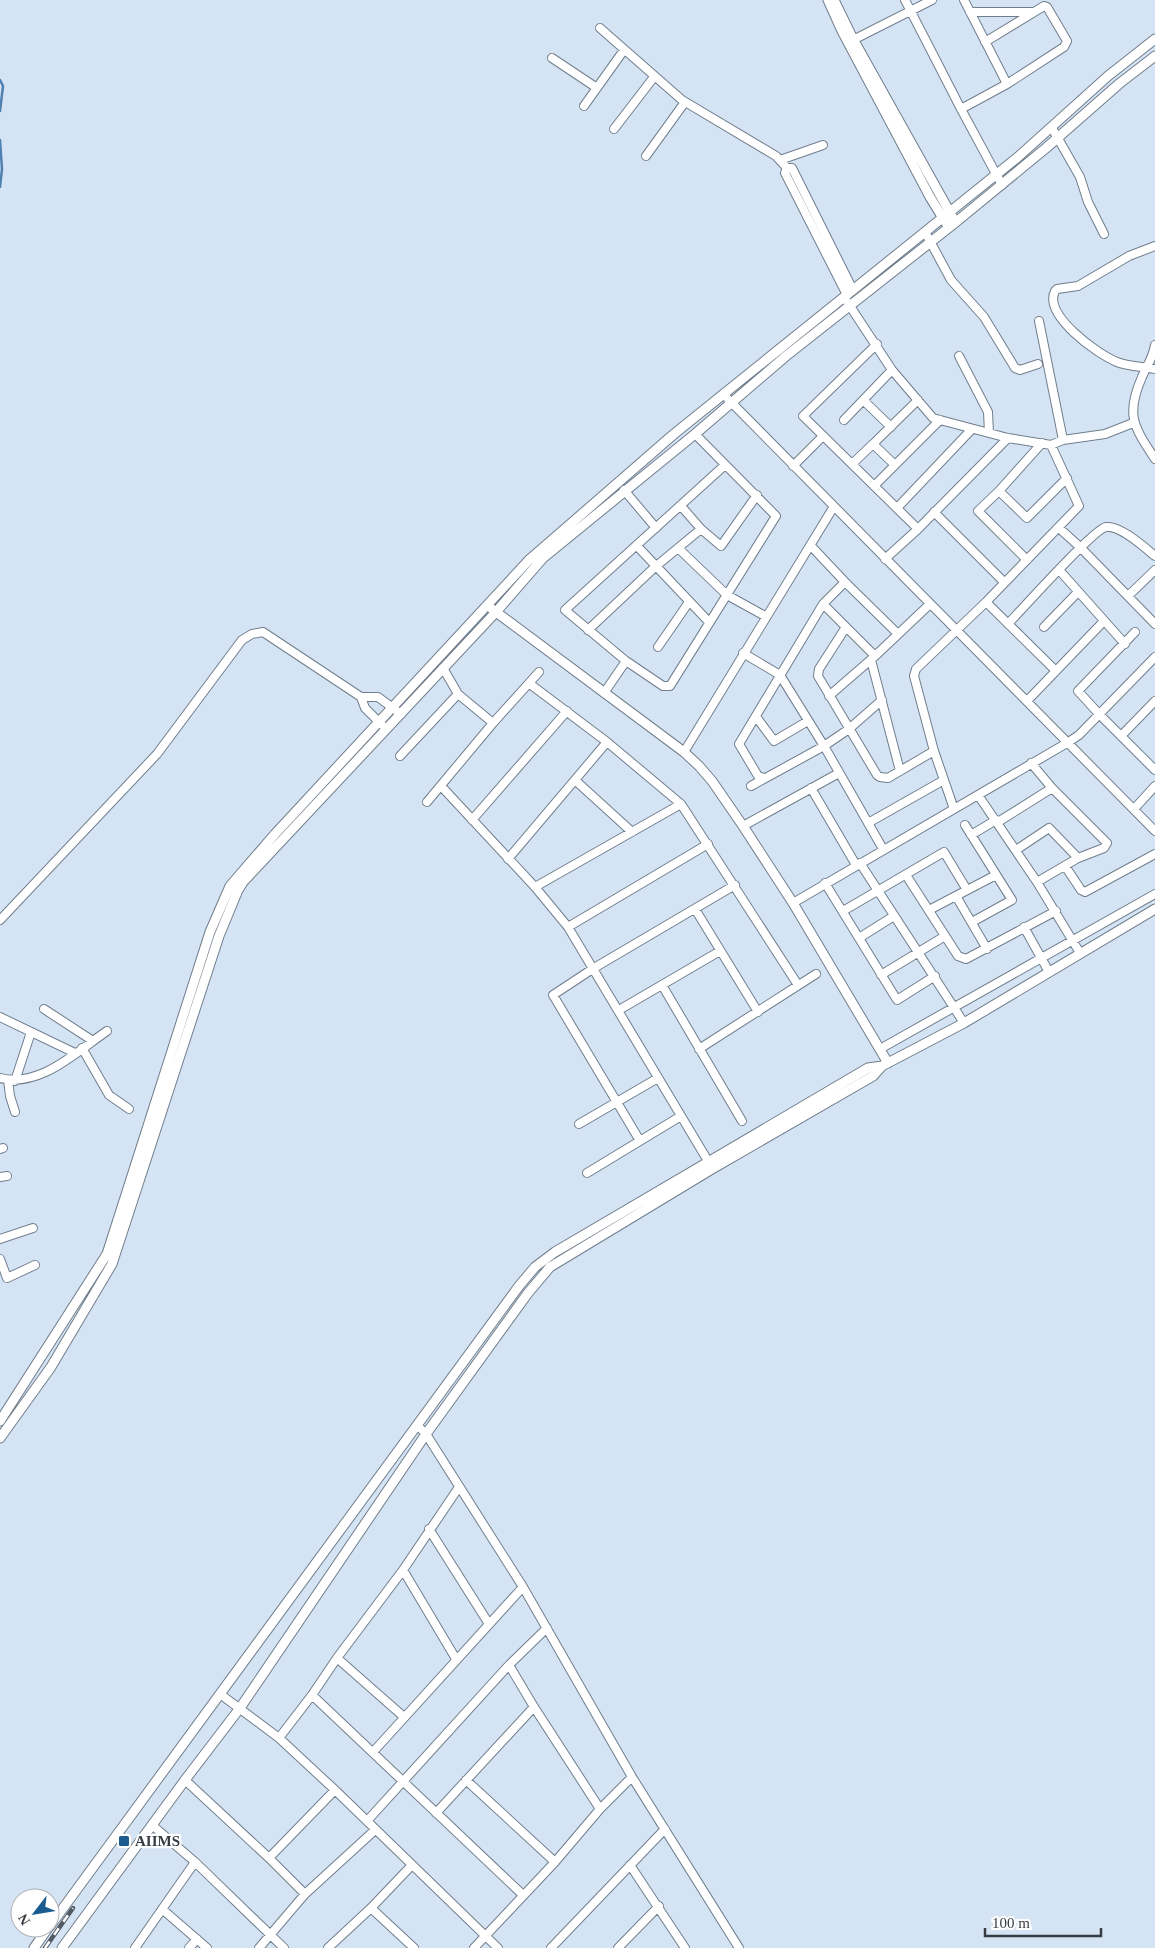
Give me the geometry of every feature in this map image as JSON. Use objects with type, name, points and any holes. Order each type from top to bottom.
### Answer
[{"type":"street","points":[[828,0],[952,225]]},
{"type":"street","points":[[834,0],[850,41]]},
{"type":"street","points":[[905,0],[1002,185]]},
{"type":"street","points":[[850,41],[932,0]]},
{"type":"street","points":[[964,0],[1007,84]]},
{"type":"street","points":[[961,109],[1007,84],[1064,47],[1067,43],[1044,6],[985,42]]},
{"type":"street","points":[[970,12],[1034,12]]},
{"type":"street","points":[[600,28],[685,102],[780,160],[787,168],[785,173],[849,296],[892,370],[934,418],[1008,438],[1051,445],[1063,440],[1105,434],[1133,423]]},
{"type":"street","points":[[0,1421],[107,1254],[210,932],[230,886],[275,834],[379,722],[397,711],[443,668],[496,612],[543,558],[695,434],[849,296],[1052,128],[1108,76],[1155,39]]},
{"type":"street","points":[[0,1438],[51,1367],[112,1264],[216,946],[238,890],[250,875],[387,728],[397,711],[532,557],[723,394],[849,296],[930,241],[1002,185],[1120,83],[1155,57],[1147,46]]},
{"type":"street","points":[[584,106],[624,50]]},
{"type":"street","points":[[552,58],[598,88]]},
{"type":"street","points":[[614,129],[654,77]]},
{"type":"street","points":[[646,156],[685,102]]},
{"type":"street","points":[[1052,128],[1080,177],[1088,202],[1104,234]]},
{"type":"street","points":[[780,160],[822,145]]},
{"type":"street","points":[[925,232],[951,280],[984,317],[1015,368],[1020,370],[1038,364]]},
{"type":"street","points":[[1151,368],[1116,362],[1097,351],[1061,319],[1053,296],[1057,289],[1078,286],[1130,256],[1155,246]]},
{"type":"street","points":[[1039,321],[1063,440]]},
{"type":"street","points":[[877,344],[803,416],[918,529]]},
{"type":"street","points":[[1155,345],[1151,368],[1141,378],[1133,404],[1133,423],[1155,459]]},
{"type":"street","points":[[959,356],[988,412],[989,433]]},
{"type":"street","points":[[844,420],[892,370]]},
{"type":"street","points":[[723,394],[833,508],[1155,831]]},
{"type":"street","points":[[863,400],[891,427]]},
{"type":"street","points":[[852,464],[918,400]]},
{"type":"street","points":[[874,486],[940,420]]},
{"type":"street","points":[[897,508],[972,429]]},
{"type":"street","points":[[695,434],[776,516],[670,686],[663,686],[626,661],[565,610],[725,465]]},
{"type":"street","points":[[793,466],[823,436]]},
{"type":"street","points":[[885,559],[918,529],[1008,438]]},
{"type":"street","points":[[1027,560],[978,511],[999,491],[1042,443]]},
{"type":"street","points":[[873,444],[895,465]]},
{"type":"street","points":[[954,809],[934,751],[914,676],[916,669],[986,602],[1079,506],[1051,445]]},
{"type":"street","points":[[999,491],[1027,518],[1067,478]]},
{"type":"street","points":[[624,490],[656,528]]},
{"type":"street","points":[[681,506],[721,546],[757,495]]},
{"type":"street","points":[[684,752],[765,616],[811,546],[833,508]]},
{"type":"street","points":[[934,512],[1004,582]]},
{"type":"street","points":[[1008,624],[1060,571],[1080,547],[1100,529],[1107,527],[1119,530],[1155,556]]},
{"type":"street","points":[[588,630],[655,567],[702,528]]},
{"type":"street","points":[[1058,528],[1153,618]]},
{"type":"street","points":[[637,546],[709,622]]},
{"type":"street","points":[[811,546],[898,634]]},
{"type":"street","points":[[678,548],[727,595],[765,616]]},
{"type":"street","points":[[1128,596],[1155,570]]},
{"type":"street","points":[[1060,571],[1125,644]]},
{"type":"street","points":[[764,778],[758,776],[739,744],[823,604],[845,582]]},
{"type":"street","points":[[1044,627],[1078,592]]},
{"type":"street","points":[[658,647],[689,602]]},
{"type":"street","points":[[986,602],[1056,671]]},
{"type":"street","points":[[823,604],[873,658],[900,771]]},
{"type":"street","points":[[829,696],[873,658],[930,604]]},
{"type":"street","points":[[488,605],[684,752],[712,781],[793,903],[880,1049],[885,1064]]},
{"type":"street","points":[[1027,701],[1104,621]]},
{"type":"street","points":[[846,627],[818,673],[829,696],[877,775],[880,778],[888,778],[934,751]]},
{"type":"street","points":[[0,920],[157,754],[242,640],[252,634],[262,632],[361,697],[378,697],[397,711]]},
{"type":"street","points":[[1135,632],[1078,691],[1098,714],[1155,770]]},
{"type":"street","points":[[743,653],[780,676],[824,746],[883,849]]},
{"type":"street","points":[[793,903],[1079,735],[1155,657]]},
{"type":"street","points":[[604,693],[626,661]]},
{"type":"street","points":[[443,668],[458,694],[493,723]]},
{"type":"street","points":[[427,802],[493,723],[540,672]]},
{"type":"street","points":[[530,684],[607,742],[681,804],[798,985]]},
{"type":"street","points":[[400,756],[458,694]]},
{"type":"street","points":[[361,697],[365,708],[387,728]]},
{"type":"street","points":[[751,786],[824,746],[849,729],[882,700]]},
{"type":"street","points":[[1121,736],[1155,700]]},
{"type":"street","points":[[472,820],[567,711]]},
{"type":"street","points":[[756,718],[774,741],[808,721]]},
{"type":"street","points":[[508,859],[607,742]]},
{"type":"street","points":[[1031,763],[1052,788],[1107,843],[1104,848],[1078,858],[1037,882]]},
{"type":"street","points":[[743,826],[839,772]]},
{"type":"street","points":[[576,780],[632,832]]},
{"type":"street","points":[[868,823],[944,780]]},
{"type":"street","points":[[441,786],[535,887],[568,927],[708,1161]]},
{"type":"street","points":[[1134,809],[1155,786]]},
{"type":"street","points":[[811,788],[858,864],[919,952],[964,1023]]},
{"type":"street","points":[[971,835],[1052,788]]},
{"type":"street","points":[[978,794],[1056,911],[1080,953]]},
{"type":"street","points":[[535,887],[681,804]]},
{"type":"street","points":[[965,825],[1012,900],[972,922]]},
{"type":"street","points":[[1016,850],[1049,828],[1078,858]]},
{"type":"street","points":[[568,927],[708,844]]},
{"type":"street","points":[[843,911],[944,852],[967,890]]},
{"type":"street","points":[[1065,866],[1081,890],[1085,892],[1155,854]]},
{"type":"street","points":[[906,875],[958,956],[962,959],[987,949],[1056,911]]},
{"type":"street","points":[[929,910],[996,875]]},
{"type":"street","points":[[825,883],[897,1000],[935,976]]},
{"type":"street","points":[[640,1141],[553,995],[594,968],[735,885]]},
{"type":"street","points":[[880,1049],[1155,894]]},
{"type":"street","points":[[956,896],[987,949]]},
{"type":"street","points":[[695,909],[758,1012]]},
{"type":"street","points":[[60,1912],[519,1286],[535,1267],[555,1252],[868,1068],[885,1064],[964,1023],[1155,909]]},
{"type":"street","points":[[859,938],[894,916]]},
{"type":"street","points":[[1024,927],[1049,972]]},
{"type":"street","points":[[881,975],[945,936]]},
{"type":"street","points":[[619,1010],[720,951]]},
{"type":"street","points":[[699,1049],[816,974]]},
{"type":"street","points":[[662,985],[742,1121]]},
{"type":"street","points":[[44,1010],[92,1041]]},
{"type":"street","points":[[0,1017],[78,1051],[109,1095],[129,1109]]},
{"type":"street","points":[[8,1080],[51,1070],[107,1031]]},
{"type":"street","points":[[15,1112],[8,1080],[31,1032]]},
{"type":"street","points":[[62,1948],[240,1708],[426,1434],[528,1293],[550,1267],[712,1169],[873,1076],[885,1064]]},
{"type":"street","points":[[579,1124],[658,1078]]},
{"type":"street","points":[[587,1173],[680,1116]]},
{"type":"street","points":[[0,1239],[33,1228]]},
{"type":"street","points":[[0,1259],[7,1278],[35,1265]]},
{"type":"street","points":[[417,1425],[426,1434],[523,1587],[632,1777],[739,1948]]},
{"type":"street","points":[[278,1738],[312,1695],[337,1658],[403,1570],[459,1487]]},
{"type":"street","points":[[429,1529],[489,1624]]},
{"type":"street","points":[[403,1570],[456,1659]]},
{"type":"street","points":[[373,1752],[523,1587]]},
{"type":"street","points":[[367,1821],[510,1665],[547,1628]]},
{"type":"street","points":[[337,1658],[404,1717]]},
{"type":"street","points":[[510,1665],[534,1707],[600,1809]]},
{"type":"street","points":[[220,1694],[278,1738],[335,1790],[498,1948]]},
{"type":"street","points":[[312,1695],[523,1895]]},
{"type":"street","points":[[436,1813],[534,1707]]},
{"type":"street","points":[[474,1948],[555,1862],[600,1809],[632,1777]]},
{"type":"street","points":[[185,1780],[270,1858],[305,1894]]},
{"type":"street","points":[[466,1780],[555,1862]]},
{"type":"street","points":[[270,1858],[335,1790]]},
{"type":"street","points":[[152,1825],[195,1862],[284,1948]]},
{"type":"street","points":[[551,1948],[665,1829]]},
{"type":"street","points":[[259,1948],[305,1894],[375,1830]]},
{"type":"street","points":[[135,1948],[195,1862]]},
{"type":"street","points":[[328,1948],[371,1908],[412,1865]]},
{"type":"street","points":[[630,1865],[659,1906],[684,1948]]},
{"type":"street","points":[[618,1948],[627,1944],[659,1906]]},
{"type":"street","points":[[371,1908],[414,1948]]},
{"type":"street","points":[[162,1909],[207,1948]]},
{"type":"street","points":[[189,1948],[198,1939]]},
{"type":"street","points":[[399,1948],[406,1941]]},
{"type":"waterway","points":[[0,80],[3,86],[0,111]]},
{"type":"waterway","points":[[0,140],[2,169],[0,187]]},
{"type":"railway","points":[[45,1948],[73,1908]]},
{"type":"place","name":"AIIMS","points":[[124,1841]]}]
